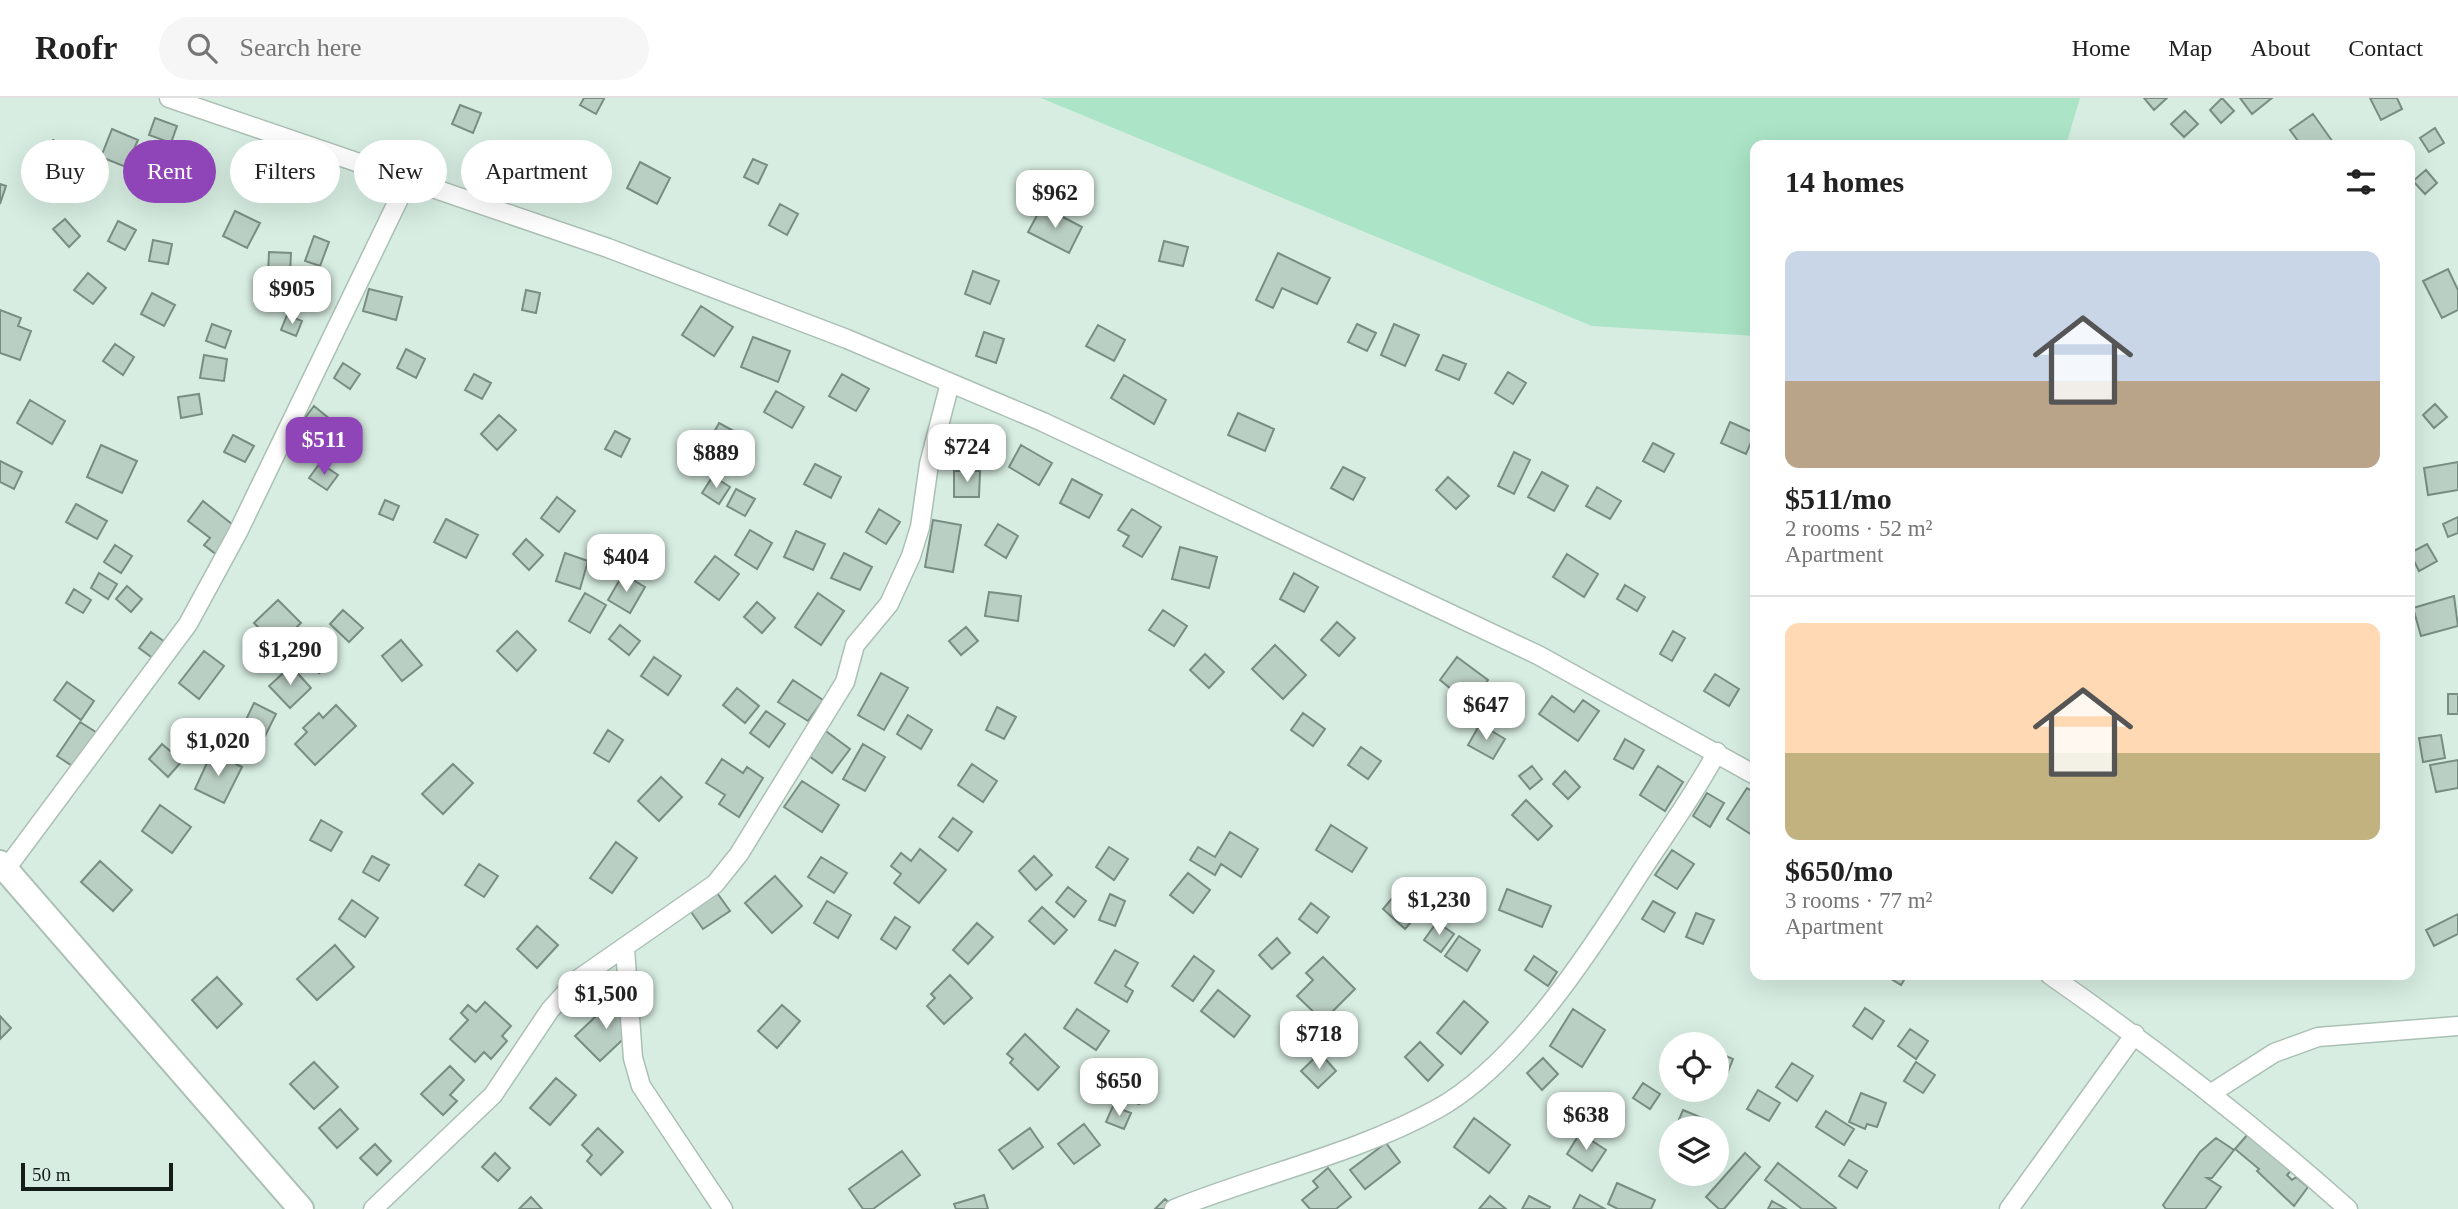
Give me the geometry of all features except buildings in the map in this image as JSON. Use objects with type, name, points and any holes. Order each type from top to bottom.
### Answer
[{"type":"main road","points":[[3,866],[301,1209]]},
{"type":"street","points":[[169,98],[354,160]]},
{"type":"street","points":[[447,191],[608,248],[847,339],[1068,433],[1538,655],[1750,772]]},
{"type":"street","points":[[3,866],[188,624],[238,532],[397,203]]},
{"type":"street","points":[[373,1209],[493,1095],[550,1010],[577,980],[715,884],[730,868],[845,682],[855,645],[889,604],[911,556],[920,527],[929,464],[950,383]]},
{"type":"street","points":[[1174,1209],[1397,1129],[1439,1108],[1466,1090],[1541,1015],[1598,941],[1693,798],[1717,752]]},
{"type":"street","points":[[625,949],[633,1058],[641,1086],[723,1209]]},
{"type":"street","points":[[2057,980],[2135,1034],[2291,1157],[2348,1209]]},
{"type":"street","points":[[2210,1094],[2274,1053],[2318,1037],[2458,1026]]},
{"type":"street","points":[[2009,1209],[2135,1034]]},
{"type":"green space","points":[[1041,98],[2080,98],[2067,140],[1750,140],[1750,336],[1592,326]]}]
